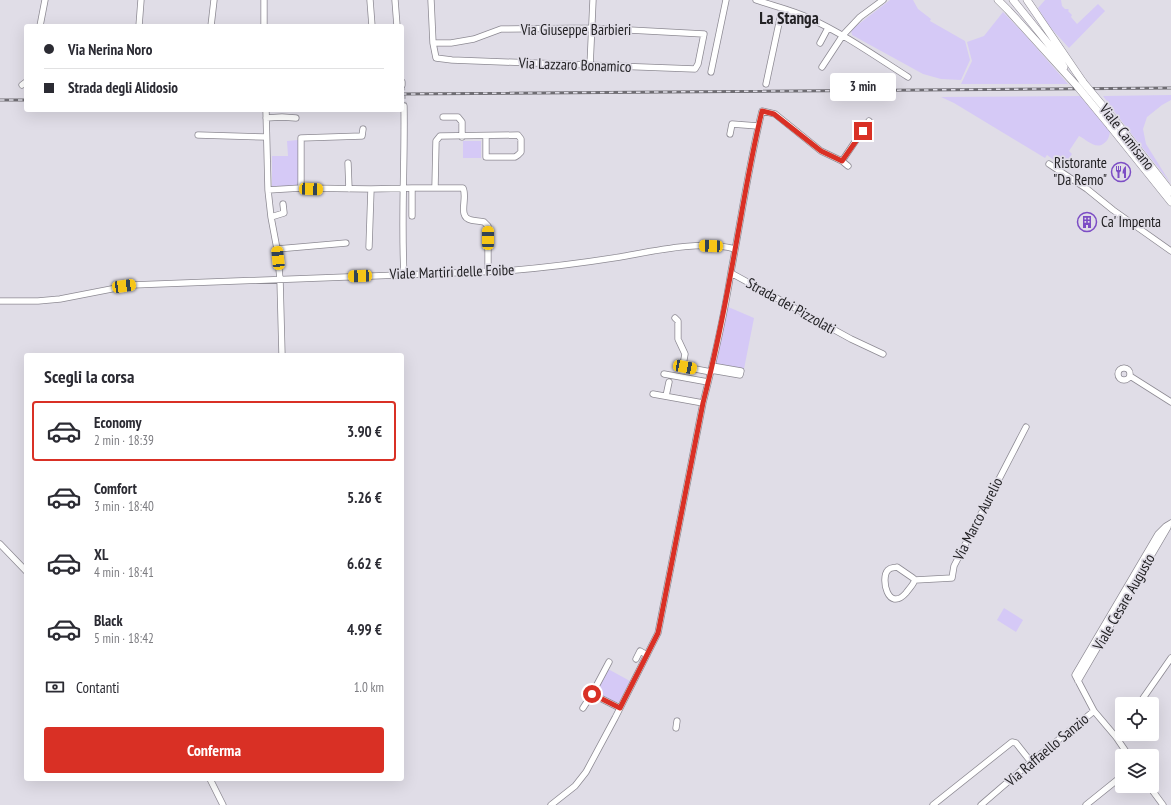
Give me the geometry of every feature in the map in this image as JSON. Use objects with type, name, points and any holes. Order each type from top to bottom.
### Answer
[{"type":"main road","points":[[998,0],[1077,86]]},
{"type":"main road","points":[[1013,0],[1055,52],[1084,82]]},
{"type":"main road","points":[[1027,0],[1084,82]]},
{"type":"main road","points":[[1055,52],[1077,86]]},
{"type":"main road","name":"Viale Camisano","points":[[1084,82],[1171,202]]},
{"type":"main road","name":"Viale Camisano","points":[[1077,86],[1113,124],[1171,192]]},
{"type":"street","points":[[40,24],[45,0]]},
{"type":"street","points":[[139,24],[141,0]]},
{"type":"street","points":[[211,24],[214,0]]},
{"type":"street","points":[[264,0],[264,24]]},
{"type":"street","points":[[370,0],[372,24]]},
{"type":"street","points":[[395,0],[397,24]]},
{"type":"street","points":[[431,0],[433,43]]},
{"type":"street","points":[[590,66],[593,0]]},
{"type":"street","points":[[712,72],[726,0]]},
{"type":"street","points":[[756,0],[792,11],[843,35],[908,77]]},
{"type":"street","points":[[822,67],[843,35],[860,17],[884,0]]},
{"type":"street","points":[[766,84],[782,8]]},
{"type":"street","name":"Via Giuseppe Barbieri","points":[[433,43],[474,39],[501,29],[592,28],[704,34],[701,50]]},
{"type":"street","points":[[820,43],[828,28]]},
{"type":"street","name":"Via Lazzaro Bonamico","points":[[433,43],[436,58],[590,66],[695,69],[698,64],[701,50]]},
{"type":"street","name":"Strada dei Pizzolati","points":[[551,805],[575,786],[586,772],[658,633],[703,403],[731,273],[762,111],[774,114],[821,151],[842,161]]},
{"type":"street","points":[[266,112],[268,190],[280,279],[282,353]]},
{"type":"street","points":[[404,112],[404,274]]},
{"type":"street","points":[[443,117],[458,117],[462,122],[462,136]]},
{"type":"street","points":[[266,118],[296,118]]},
{"type":"street","points":[[848,166],[842,161],[870,121]]},
{"type":"street","points":[[730,134],[732,124],[758,126]]},
{"type":"street","points":[[302,188],[301,138],[362,136],[363,130]]},
{"type":"street","points":[[198,135],[266,136]]},
{"type":"street","points":[[435,187],[437,139],[440,136],[486,136],[518,136],[521,139],[521,152],[515,157],[486,157],[486,136]]},
{"type":"street","points":[[348,163],[349,189]]},
{"type":"street","points":[[1049,164],[1087,189],[1113,210],[1171,251]]},
{"type":"street","points":[[268,190],[302,188],[463,188],[465,194],[463,212],[466,218],[484,222],[488,226],[488,271]]},
{"type":"street","points":[[412,188],[412,216]]},
{"type":"street","points":[[369,247],[371,189]]},
{"type":"street","points":[[271,217],[284,213],[283,204]]},
{"type":"street","points":[[277,249],[346,243]]},
{"type":"street","name":"Viale Martiri delle Foibe","points":[[0,300],[38,301],[60,299],[132,285],[527,269],[673,248],[699,246],[735,249]]},
{"type":"street","name":"Strada dei Pizzolati","points":[[731,273],[852,342],[883,354]]},
{"type":"street","points":[[675,318],[678,322],[678,339],[685,354],[683,365],[685,367],[741,371],[740,375]]},
{"type":"street","points":[[664,374],[708,382]]},
{"type":"street","points":[[1130,376],[1171,402]]},
{"type":"street","points":[[666,396],[669,382]]},
{"type":"street","points":[[653,394],[703,403]]},
{"type":"street","name":"Via Marco Aurelio","points":[[915,580],[952,578],[954,566],[1026,427]]},
{"type":"street","name":"Viale Cesare Augusto","points":[[1078,681],[1075,675],[1158,534],[1166,526],[1171,524]]},
{"type":"street","name":"Viale Cesare Augusto","points":[[1078,681],[1171,524]]},
{"type":"street","points":[[0,544],[24,569]]},
{"type":"street","points":[[897,567],[915,580],[913,585],[901,599],[896,600],[887,594],[885,580],[886,573],[891,568],[897,567]]},
{"type":"street","points":[[636,659],[640,651],[647,655]]},
{"type":"street","points":[[1144,697],[1171,658]]},
{"type":"street","points":[[583,708],[610,662]]},
{"type":"street","points":[[1078,681],[1094,711],[1115,736]]},
{"type":"street","points":[[592,694],[620,708]]},
{"type":"street","name":"Via Raffaello Sanzio","points":[[981,805],[1094,711]]},
{"type":"street","points":[[676,728],[678,721]]},
{"type":"street","points":[[932,805],[1012,742],[1016,743],[1031,762]]},
{"type":"street","points":[[211,781],[223,805]]},
{"type":"street","points":[[1086,805],[1115,782]]},
{"type":"street","points":[[1154,793],[1163,805]]},
{"type":"shaded area","points":[[890,0],[913,0],[918,9],[931,19],[930,21],[965,41],[970,60],[961,80],[941,79],[923,74],[852,35],[851,30]]},
{"type":"shaded area","points":[[1045,0],[1061,0],[1062,6],[1069,10],[1068,11],[1072,15],[1071,17],[1077,24],[1098,4],[1105,11],[1069,48],[1049,26],[1038,8]]},
{"type":"shaded area","points":[[1003,12],[1068,84],[961,84],[972,61],[967,42],[984,36]]},
{"type":"shaded area","points":[[1171,95],[1171,100],[1147,117],[1143,129],[1146,144],[1171,184],[1103,96]]},
{"type":"shaded area","points":[[1080,96],[1110,132],[1110,134],[1106,142],[1100,145],[1094,145],[1079,136],[1069,151],[1072,154],[1064,167],[1047,155],[1045,158],[954,103],[941,97]]},
{"type":"shaded area","points":[[298,140],[299,187],[272,187],[272,156],[288,156],[287,141]]},
{"type":"shaded area","points":[[463,141],[481,141],[481,158],[463,158]]},
{"type":"shaded area","points":[[726,306],[754,318],[744,369],[715,365]]},
{"type":"shaded area","points":[[1004,608],[1023,620],[1016,632],[997,620]]},
{"type":"shaded area","points":[[608,669],[630,681],[619,702],[613,702],[596,692]]},
{"type":"railway","points":[[404,94],[1171,88]]},
{"type":"railway","points":[[0,100],[24,100]]},
{"type":"place","name":"Ristorante \"Da Remo\"","points":[[1121,172]]},
{"type":"place","name":"Ca' Impenta","points":[[1087,222]]},
{"type":"district","name":"La Stanga","points":[[789,18]]},
{"type":"route","points":[[592,694],[620,708],[658,633],[703,403],[711,372],[731,273],[762,111],[774,114],[821,151],[842,161],[863,131]]}]
